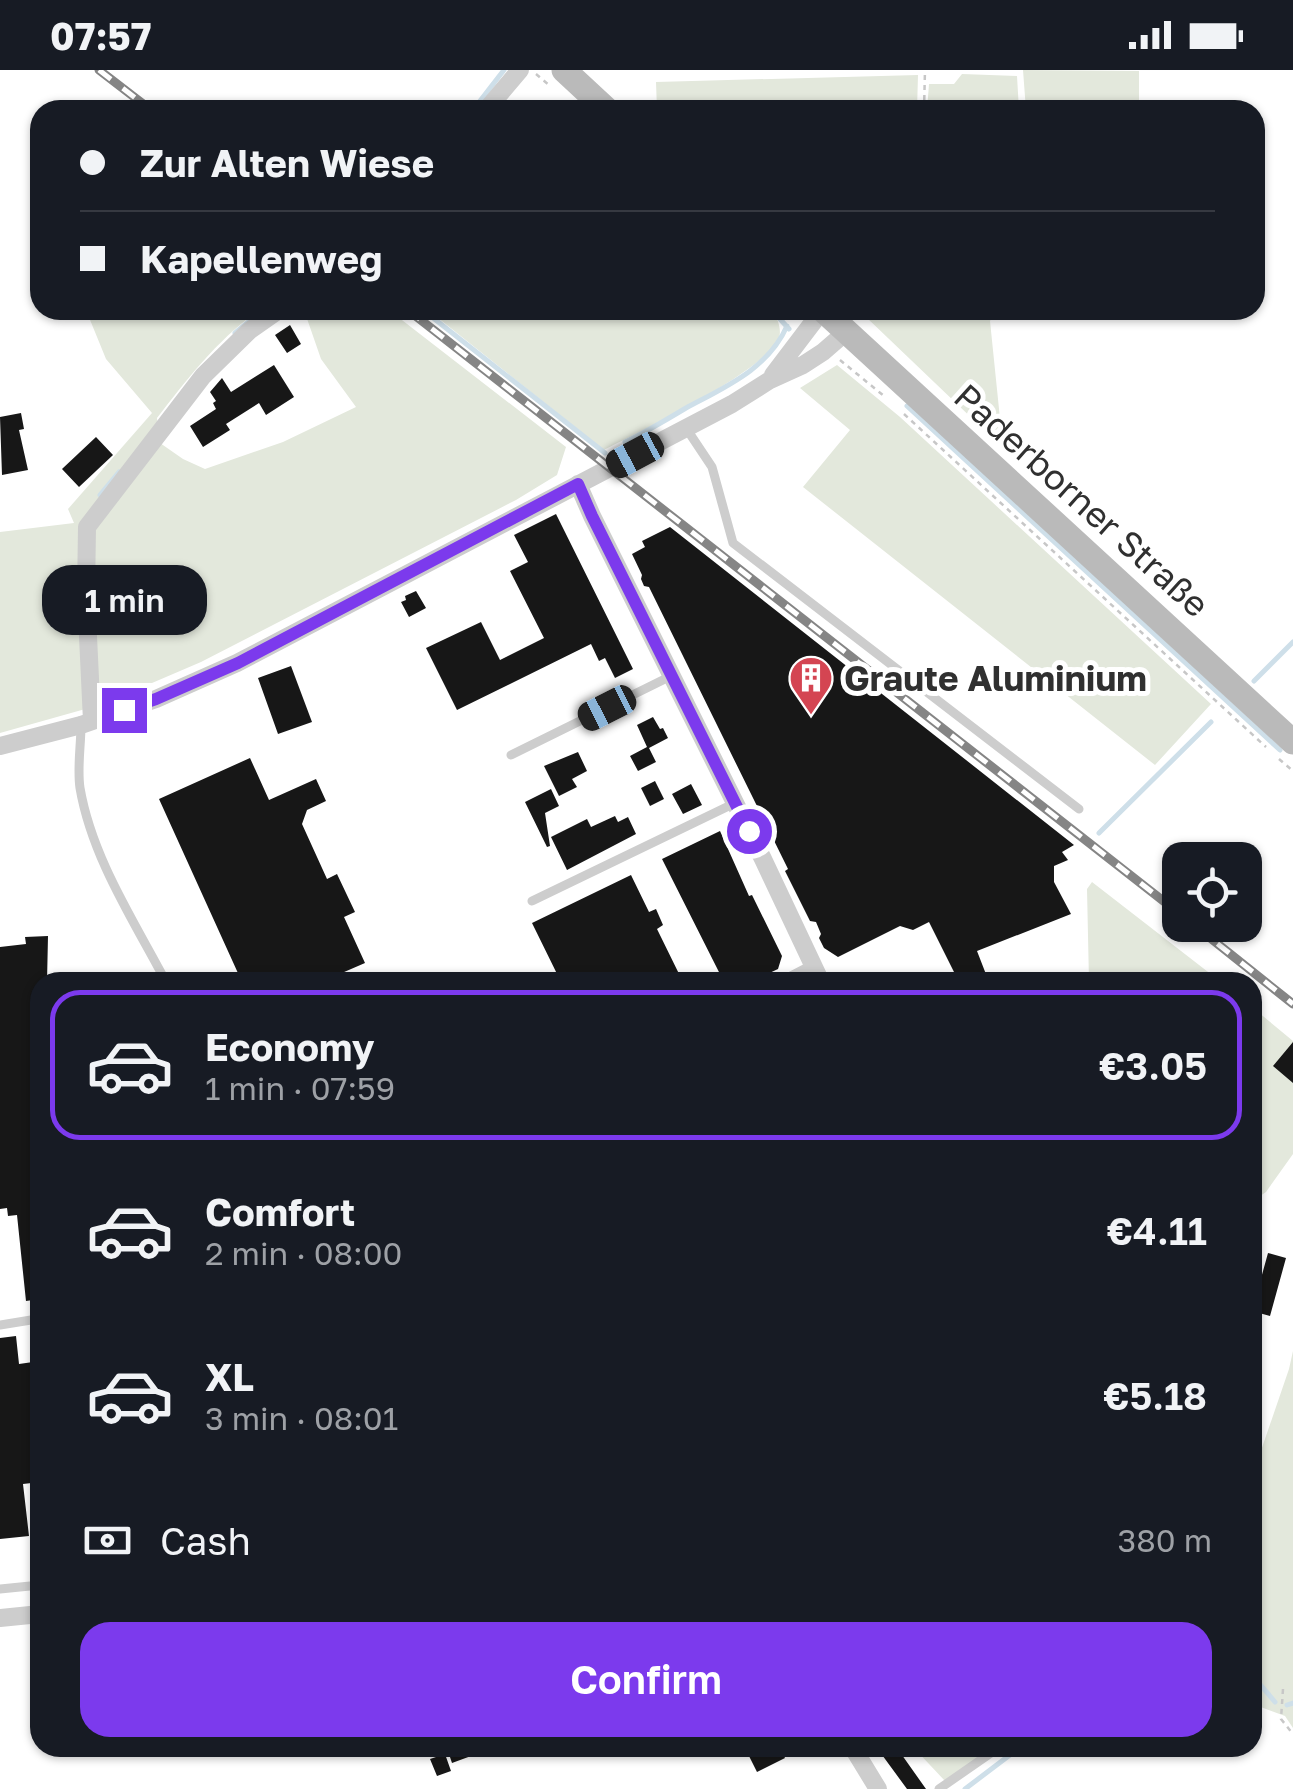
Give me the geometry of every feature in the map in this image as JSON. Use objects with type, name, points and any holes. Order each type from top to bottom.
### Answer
[{"type":"main road","points":[[564,70],[596,100]]},
{"type":"main road","name":"Paderborner Straße","points":[[820,320],[1241,709],[1293,742]]},
{"type":"street","points":[[494,100],[520,70]]},
{"type":"street","points":[[86,723],[87,527],[203,376],[265,320]]},
{"type":"street","points":[[770,380],[815,320]]},
{"type":"street","points":[[0,746],[156,699],[238,663],[732,404],[804,364],[837,340]]},
{"type":"street","points":[[578,484],[816,972]]},
{"type":"street","points":[[0,1618],[30,1615]]},
{"type":"street","points":[[858,1757],[878,1789]]},
{"type":"lane","points":[[686,428],[712,467],[732,543],[1079,809]]},
{"type":"lane","points":[[511,756],[671,676]]},
{"type":"lane","points":[[86,723],[80,784],[88,819],[104,865],[161,972]]},
{"type":"lane","points":[[532,901],[735,803]]},
{"type":"lane","points":[[0,1325],[30,1320]]},
{"type":"lane","points":[[0,1589],[30,1586]]},
{"type":"lane","points":[[939,1789],[985,1757]]},
{"type":"path","points":[[924,100],[925,70]]},
{"type":"path","points":[[837,340],[889,400]]},
{"type":"path","points":[[901,408],[906,417],[1241,709],[1293,772]]},
{"type":"path","points":[[1284,1690],[1281,1719],[1293,1734]]},
{"type":"shaded area","points":[[1023,70],[1139,71],[1139,100],[1025,100]]},
{"type":"shaded area","points":[[962,74],[1017,76],[1018,100],[928,100],[929,84],[954,84]]},
{"type":"shaded area","points":[[918,75],[917,100],[657,100],[656,82]]},
{"type":"shaded area","points":[[90,320],[245,320],[192,374],[157,418],[160,443],[205,469],[283,442],[356,407],[321,359],[307,320],[402,320],[566,447],[557,475],[516,500],[201,662],[103,704],[0,733],[0,532],[74,523],[68,509],[152,413],[106,359]]},
{"type":"shaded area","points":[[441,320],[777,320],[778,340],[749,369],[604,450]]},
{"type":"shaded area","points":[[869,320],[991,320],[1003,448]]},
{"type":"shaded area","points":[[837,365],[900,417],[1211,704],[1155,765],[803,487],[850,430],[800,388]]},
{"type":"shaded area","points":[[1092,882],[1162,936],[1162,942],[1169,942],[1208,972],[1089,972],[1087,889]]},
{"type":"shaded area","points":[[1262,1015],[1293,1041],[1293,1154],[1262,1195]]},
{"type":"shaded area","points":[[1293,1351],[1293,1728],[1285,1716],[1262,1707],[1262,1448]]},
{"type":"shaded area","points":[[922,1757],[978,1757],[945,1781]]},
{"type":"building","points":[[290,325],[301,344],[287,353],[275,335]]},
{"type":"building","points":[[274,365],[294,397],[266,415],[259,403],[226,424],[230,430],[203,447],[190,426],[216,409],[210,392],[222,378],[231,392]]},
{"type":"building","points":[[21,413],[24,429],[19,430],[28,470],[2,475],[0,417]]},
{"type":"building","points":[[96,437],[113,455],[79,487],[62,469]]},
{"type":"building","points":[[556,514],[633,669],[615,678],[605,658],[599,661],[591,644],[457,710],[426,648],[481,622],[500,660],[544,638],[510,571],[528,562],[514,535]]},
{"type":"building","name":"Graute Aluminium","points":[[670,527],[1074,845],[1062,852],[1068,860],[1054,866],[1054,882],[1071,914],[977,951],[985,972],[954,972],[929,922],[913,930],[900,926],[838,957],[824,948],[816,922],[810,921],[649,587],[644,586],[632,554],[645,547],[642,541]]},
{"type":"building","points":[[416,591],[426,608],[409,617],[401,602]]},
{"type":"building","points":[[291,666],[312,722],[278,734],[258,678]]},
{"type":"building","points":[[653,717],[668,738],[649,748],[656,762],[638,771],[630,756],[647,747],[637,725]]},
{"type":"building","points":[[578,752],[587,771],[572,779],[577,787],[559,796],[544,766]]},
{"type":"building","points":[[250,758],[269,800],[316,779],[326,801],[307,810],[302,824],[327,879],[337,874],[355,912],[344,917],[365,963],[344,972],[237,972],[159,799]]},
{"type":"building","points":[[655,781],[664,799],[650,806],[641,788]]},
{"type":"building","points":[[691,784],[702,805],[683,814],[672,794]]},
{"type":"building","points":[[551,789],[559,806],[545,813],[550,846],[547,847],[525,802]]},
{"type":"building","points":[[615,816],[618,822],[628,817],[636,834],[567,870],[551,837],[587,819],[591,827]]},
{"type":"building","points":[[720,831],[782,956],[778,969],[719,972],[662,859]]},
{"type":"building","points":[[631,875],[649,912],[656,909],[663,925],[657,929],[678,972],[556,972],[532,923]]},
{"type":"building","points":[[48,936],[47,972],[30,972],[30,1300],[26,1301],[17,1215],[8,1216],[7,1208],[0,1209],[0,947],[26,944],[25,937]]},
{"type":"building","points":[[1293,1042],[1293,1083],[1273,1066]]},
{"type":"building","points":[[1268,1253],[1286,1258],[1270,1316],[1262,1314],[1262,1275]]},
{"type":"building","points":[[16,1336],[19,1364],[30,1362],[30,1483],[23,1484],[29,1536],[0,1539],[0,1338]]},
{"type":"building","points":[[446,1757],[451,1771],[437,1776],[430,1759]]},
{"type":"building","points":[[750,1757],[784,1757],[785,1758],[757,1772]]},
{"type":"building","points":[[884,1757],[903,1757],[926,1789],[907,1789]]},
{"type":"waterway","points":[[481,100],[504,70]]},
{"type":"waterway","points":[[235,333],[251,320]]},
{"type":"waterway","points":[[436,320],[605,453]]},
{"type":"waterway","points":[[781,320],[789,329]]},
{"type":"waterway","points":[[625,442],[744,375],[769,354],[787,326]]},
{"type":"waterway","points":[[907,406],[1280,750]]},
{"type":"waterway","points":[[100,495],[119,472]]},
{"type":"waterway","points":[[1254,681],[1293,642]]},
{"type":"waterway","points":[[1099,833],[1211,722]]},
{"type":"waterway","points":[[1262,1687],[1275,1702]]},
{"type":"waterway","points":[[1287,1705],[1293,1703]]},
{"type":"waterway","points":[[965,1789],[1007,1757]]},
{"type":"railway","points":[[99,70],[138,100]]},
{"type":"railway","points":[[421,320],[1162,900]]},
{"type":"railway","points":[[1215,942],[1253,972]]},
{"type":"railway","points":[[1262,979],[1293,1004]]},
{"type":"place","name":"Graute Aluminium","points":[[811,716]]},
{"type":"route","points":[[124,710],[238,663],[578,484],[749,831]]}]
